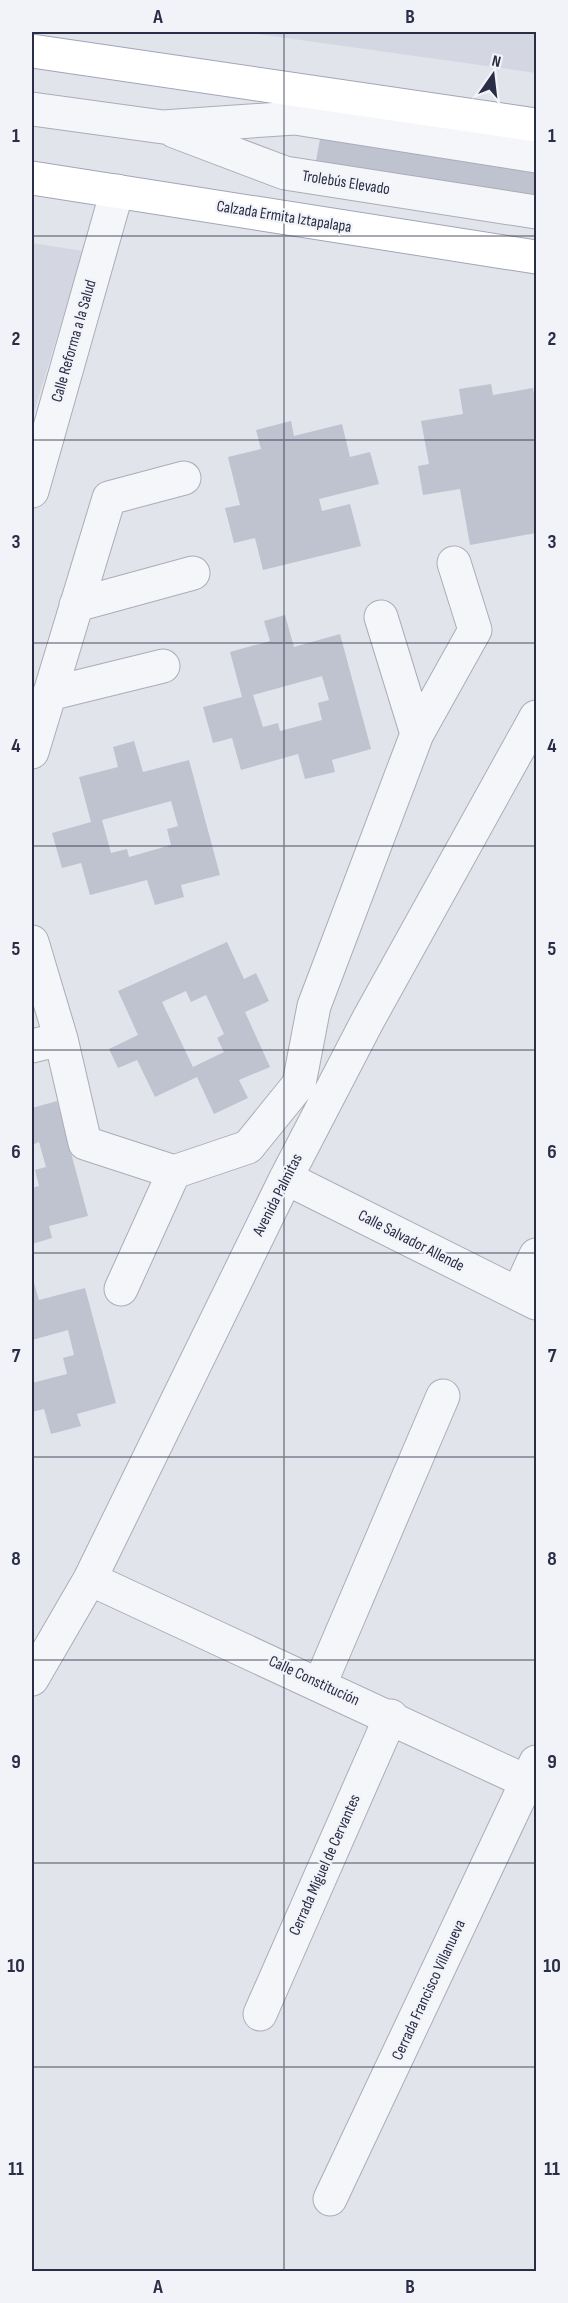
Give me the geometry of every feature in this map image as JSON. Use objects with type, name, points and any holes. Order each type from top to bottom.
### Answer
[{"type":"main road","points":[[32,51],[537,125]]},
{"type":"main road","name":"Calzada Ermita Iztapalapa","points":[[32,178],[537,257]]},
{"type":"street","name":"Trolebús Elevado","points":[[32,109],[164,127],[295,118],[537,156]]},
{"type":"street","name":"Trolebús Elevado","points":[[164,127],[285,173],[537,212]]},
{"type":"street","name":"Calle Reforma a la Salud","points":[[32,491],[117,190]]},
{"type":"street","points":[[32,752],[109,498],[184,478]]},
{"type":"street","points":[[32,942],[46,1043],[86,1143],[174,1172],[248,1147],[299,1084],[314,1006],[417,734],[476,630],[454,562]]},
{"type":"street","points":[[76,604],[193,573]]},
{"type":"street","points":[[381,616],[417,734]]},
{"type":"street","points":[[49,694],[163,666]]},
{"type":"street","name":"Avenida Palmitas","points":[[32,1679],[90,1579],[286,1178],[368,1020],[537,717]]},
{"type":"street","points":[[121,1289],[174,1172]]},
{"type":"street","name":"Calle Salvador Allende","points":[[286,1178],[527,1298]]},
{"type":"street","points":[[527,1298],[537,1255]]},
{"type":"street","points":[[320,1684],[443,1396]]},
{"type":"street","name":"Calle Constitución","points":[[90,1579],[391,1716],[534,1776]]},
{"type":"street","name":"Cerrada Miguel de Cervantes","points":[[260,2014],[391,1716]]},
{"type":"street","name":"Cerrada Francisco Villanueva","points":[[330,2199],[534,1776]]},
{"type":"shaded area","points":[[243,32],[536,32],[536,73]]},
{"type":"shaded area","points":[[32,243],[83,251],[32,419]]},
{"type":"building","points":[[321,134],[536,167],[536,199],[315,166]]},
{"type":"building","points":[[491,384],[493,395],[533,388],[536,407],[536,533],[470,545],[460,489],[423,495],[418,466],[429,464],[421,421],[463,414],[459,389]]},
{"type":"building","points":[[291,421],[294,436],[342,424],[350,457],[370,452],[379,484],[319,499],[322,511],[350,504],[361,546],[263,570],[255,538],[234,543],[225,508],[240,505],[228,457],[261,449],[256,430]]},
{"type":"building","points":[[285,615],[294,647],[340,634],[371,749],[332,760],[335,772],[305,779],[298,754],[241,770],[232,738],[213,743],[203,707],[242,697],[230,652],[270,641],[264,621]],"holes":[[[322,676],[329,700],[318,703],[322,720],[280,731],[278,723],[263,727],[253,695]]]},
{"type":"building","points":[[134,741],[143,772],[189,760],[220,875],[181,885],[184,897],[155,905],[147,880],[90,895],[81,863],[62,868],[52,833],[91,822],[79,777],[118,767],[113,747]],"holes":[[[171,801],[178,826],[167,829],[171,845],[129,857],[127,849],[111,853],[102,820]]]},
{"type":"building","points":[[227,942],[244,979],[256,973],[269,1001],[245,1012],[270,1067],[239,1080],[248,1098],[214,1114],[197,1077],[155,1097],[137,1060],[118,1068],[109,1049],[138,1035],[118,991]],"holes":[[[186,991],[191,1002],[206,995],[224,1034],[217,1038],[224,1052],[193,1067],[162,1002]]]},
{"type":"building","points":[[57,1101],[88,1216],[49,1226],[52,1238],[32,1244],[32,1188],[39,1186],[35,1170],[46,1167],[39,1142],[32,1145],[32,1108]]},
{"type":"building","points":[[32,1276],[39,1300],[85,1288],[116,1403],[77,1414],[81,1426],[51,1434],[44,1409],[32,1412],[32,1383],[67,1374],[63,1358],[74,1355],[68,1330],[32,1340]]}]
